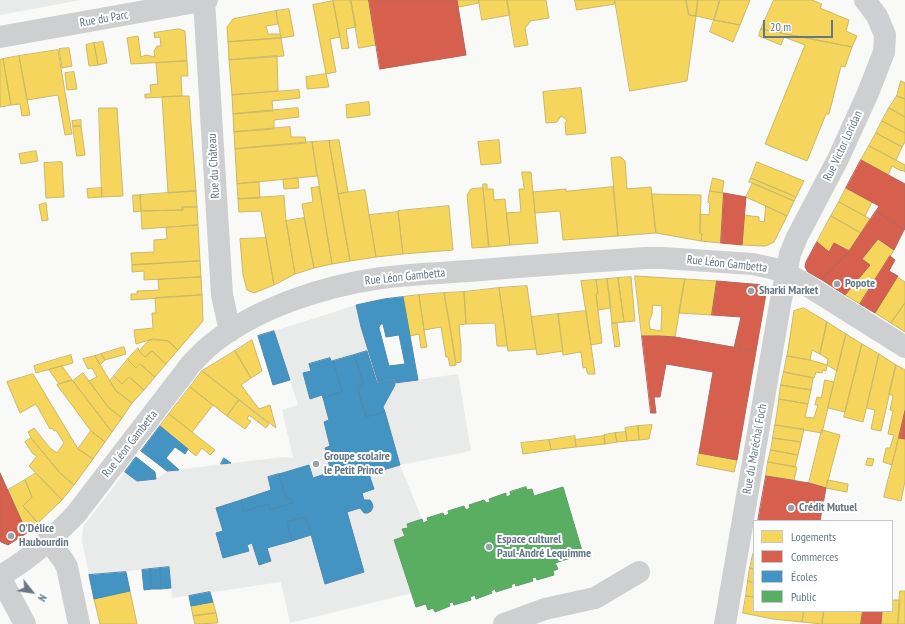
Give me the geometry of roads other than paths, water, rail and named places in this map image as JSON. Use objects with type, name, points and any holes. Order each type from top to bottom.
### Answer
[{"type":"street","name":"Rue du Parc","points":[[0,37],[205,0]]},
{"type":"street","name":"Rue du Château","points":[[205,0],[222,294],[230,331]]},
{"type":"street","name":"Rue Victor Loridan","points":[[786,273],[790,254],[797,237],[834,166],[868,93],[884,52],[884,35],[871,8]]},
{"type":"street","name":"Rue Léon Gambetta","points":[[0,577],[24,562],[65,526],[201,353],[230,331],[258,315],[296,300],[334,288],[382,278],[645,258],[753,264],[786,273],[905,347]]},
{"type":"street","name":"Rue du Maréchal Foch","points":[[725,624],[786,273]]},
{"type":"street","points":[[49,541],[67,567],[79,624]]},
{"type":"street","points":[[504,624],[545,609],[595,598],[640,572]]},
{"type":"street","points":[[0,577],[25,624]]},
{"type":"place","name":"Popote","points":[[837,284]]},
{"type":"place","name":"Sharki Market","points":[[751,291]]},
{"type":"place","name":"Groupe scolaire le Petit Prince","points":[[316,464]]},
{"type":"place","name":"Crédit Mutuel","points":[[791,508]]},
{"type":"place","name":"O'Délice Haubourdin","points":[[11,536]]},
{"type":"place","name":"Espace culturel Paul-André Lequimme","points":[[489,547]]}]
